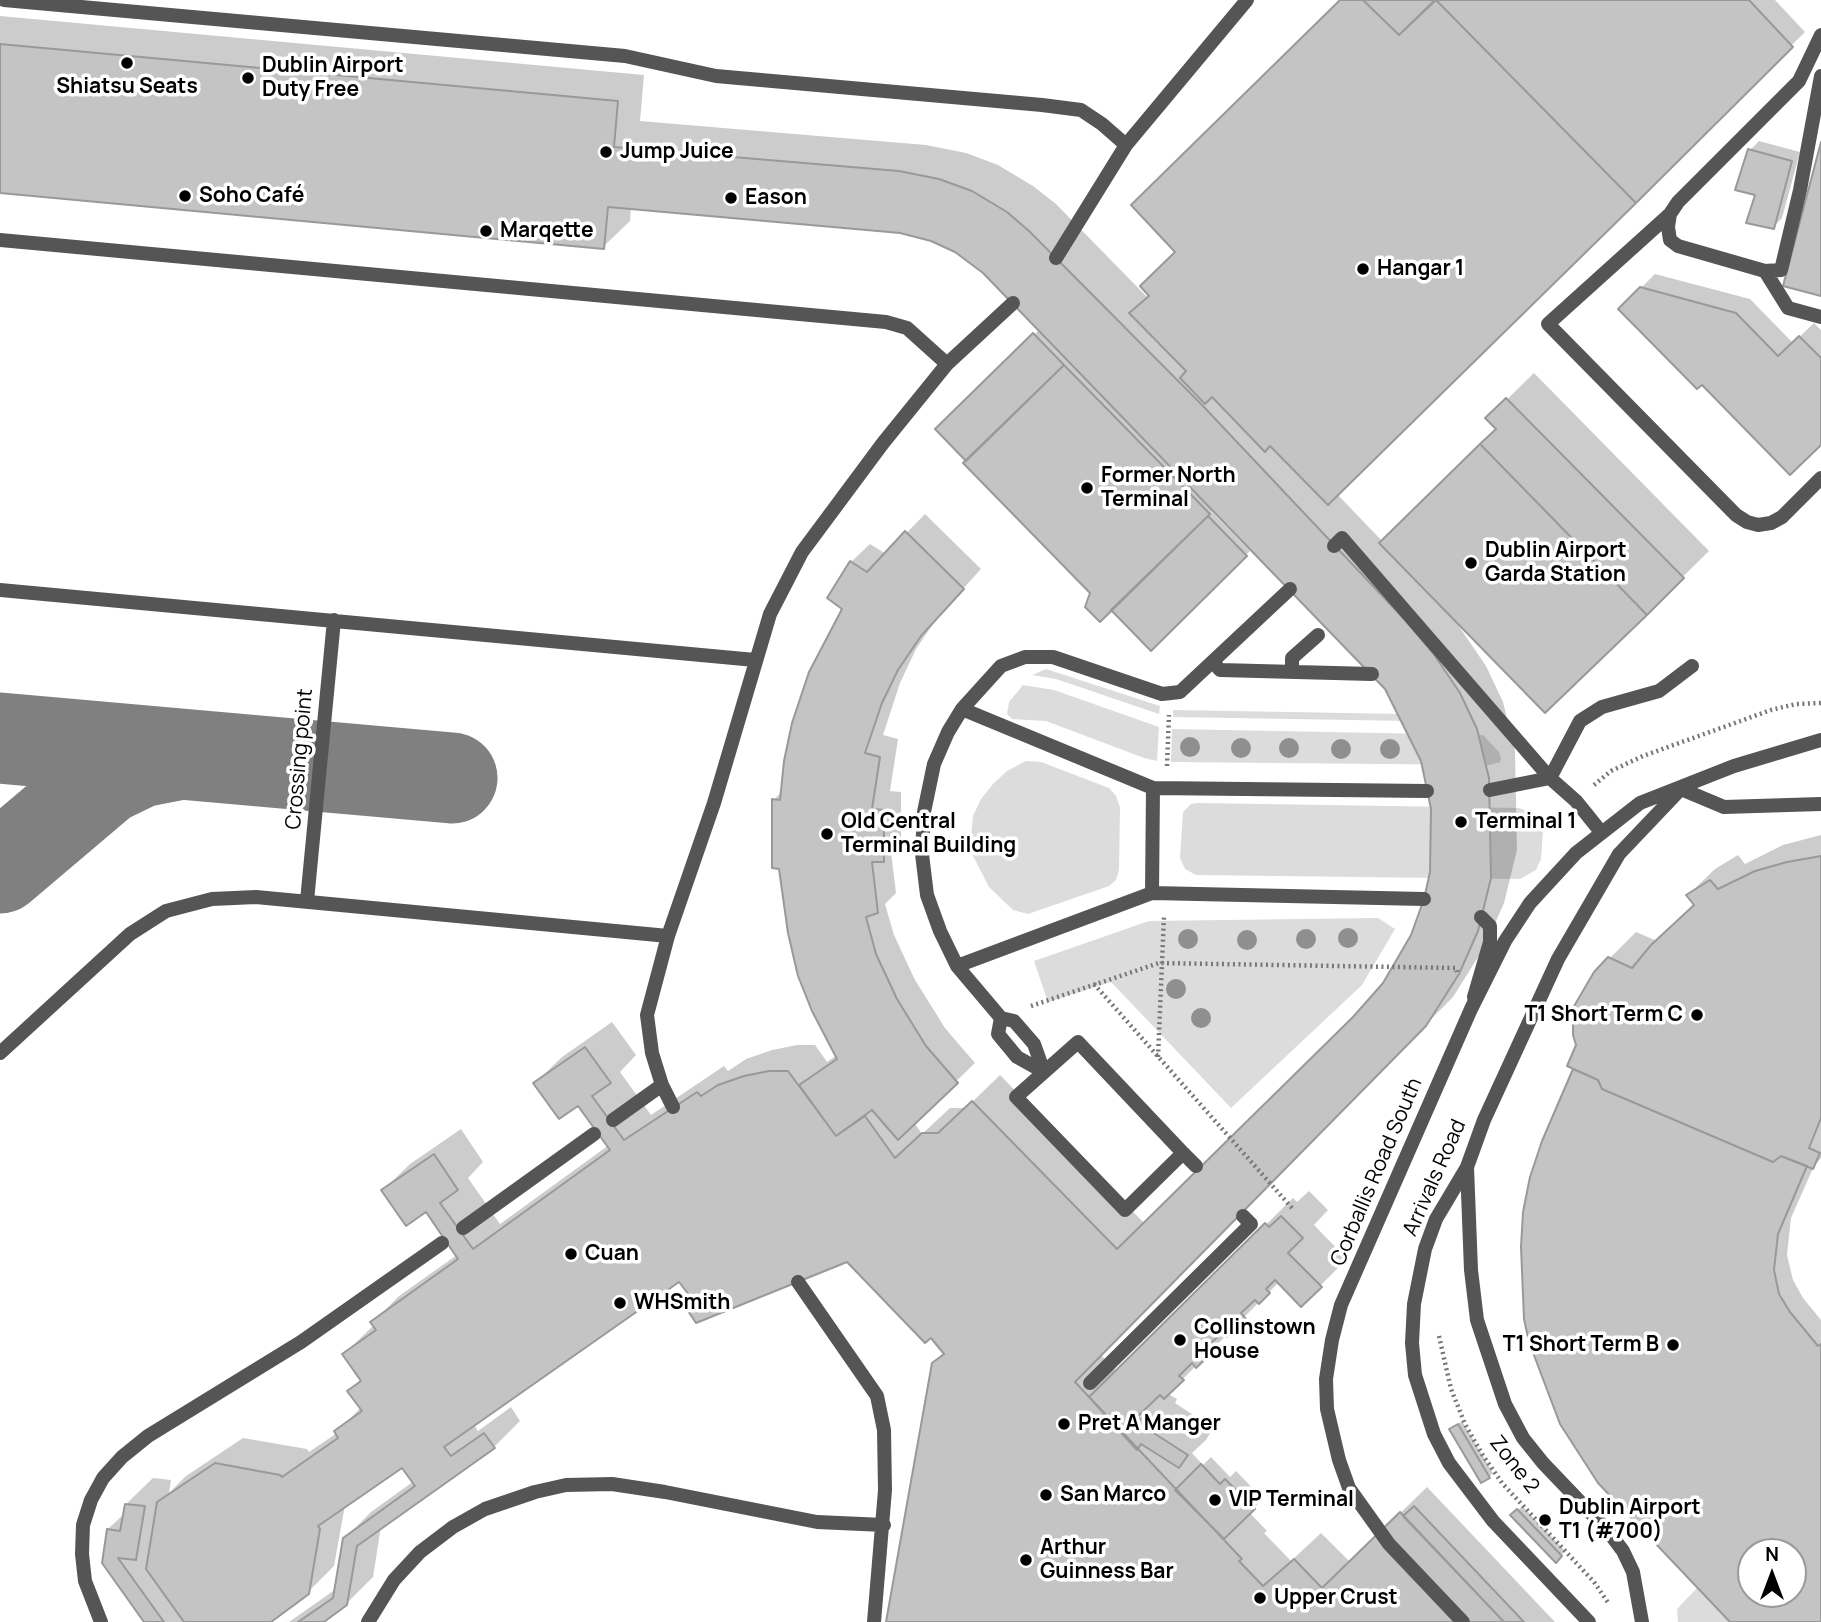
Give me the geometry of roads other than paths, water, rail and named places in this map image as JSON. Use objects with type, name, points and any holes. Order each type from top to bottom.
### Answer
[{"type":"street","points":[[4,0],[625,56],[716,76],[1042,104],[1081,110],[1126,145]]},
{"type":"street","points":[[1056,258],[1126,145],[1247,0]]},
{"type":"street","points":[[1821,36],[1799,81],[1678,202],[1670,214],[1548,324],[1735,515],[1747,522],[1758,525],[1772,523],[1782,517],[1821,478]]},
{"type":"street","points":[[1670,214],[1670,240],[1678,246],[1765,271],[1781,270],[1800,190],[1821,76]]},
{"type":"street","points":[[0,240],[886,322],[907,328],[947,365]]},
{"type":"street","points":[[1765,271],[1788,308],[1821,317]]},
{"type":"street","points":[[673,1107],[662,1085],[650,1044],[647,1015],[668,936],[714,803],[769,614],[802,552],[883,443],[947,365],[1013,303]]},
{"type":"street","points":[[1334,545],[1342,538],[1446,665],[1601,832]]},
{"type":"street","points":[[1044,1072],[1034,1044],[1014,1021],[1001,1018],[957,965],[940,932],[927,895],[922,854],[924,812],[934,764],[948,732],[962,709],[1001,666],[1026,657],[1053,657],[1162,694],[1180,692],[1290,589]]},
{"type":"street","points":[[0,590],[755,660]]},
{"type":"street","name":"Crossing point","points":[[307,901],[334,620]]},
{"type":"street","points":[[1292,672],[1292,658],[1318,635]]},
{"type":"street","points":[[1213,662],[1220,670],[1371,674]]},
{"type":"street","points":[[1550,778],[1580,722],[1602,707],[1659,691],[1692,666]]},
{"type":"street","points":[[962,709],[1160,788],[1427,791]]},
{"type":"street","name":"Corballis Road South","points":[[1463,1622],[1390,1544],[1349,1488],[1327,1409],[1326,1379],[1341,1306],[1471,1009],[1505,941],[1530,903],[1576,853],[1640,803],[1734,766],[1821,740]]},
{"type":"street","points":[[1490,790],[1550,778]]},
{"type":"street","points":[[1158,894],[1160,788]]},
{"type":"street","points":[[1681,789],[1724,807],[1821,804]]},
{"type":"street","name":"Arrivals Road","points":[[1589,1622],[1493,1521],[1450,1463],[1434,1434],[1415,1375],[1412,1343],[1414,1304],[1425,1249],[1436,1219],[1467,1167],[1525,1027],[1582,914],[1619,854],[1681,789]]},
{"type":"street","points":[[957,965],[1158,894],[1424,899]]},
{"type":"street","points":[[0,1053],[130,934],[166,911],[212,898],[256,897],[307,901],[668,936]]},
{"type":"street","points":[[1471,1009],[1490,942],[1490,926],[1481,917]]},
{"type":"street","points":[[1001,1018],[998,1034],[1017,1057],[1044,1072]]},
{"type":"street","points":[[1183,1153],[1125,1210],[1016,1097],[1078,1042],[1196,1166]]},
{"type":"street","points":[[612,1121],[662,1085]]},
{"type":"street","points":[[463,1228],[594,1134]]},
{"type":"street","points":[[1467,1167],[1471,1270],[1477,1320],[1505,1404],[1523,1438],[1543,1463],[1608,1531],[1623,1551],[1633,1572],[1642,1622]]},
{"type":"street","points":[[1090,1383],[1251,1224],[1243,1216]]},
{"type":"street","points":[[101,1622],[85,1581],[83,1525],[91,1500],[109,1471],[148,1436],[301,1342],[442,1243]]},
{"type":"street","points":[[798,1282],[877,1396],[884,1430],[884,1525],[874,1622]]},
{"type":"street","points":[[368,1622],[394,1580],[420,1552],[453,1527],[485,1509],[566,1485],[612,1484],[817,1522],[884,1525]]},
{"type":"place","name":"Shiatsu Seats","points":[[127,63]]},
{"type":"place","name":"Dublin Airport Duty Free","points":[[248,78]]},
{"type":"place","name":"Jump Juice","points":[[606,152]]},
{"type":"place","name":"Soho Café","points":[[185,196]]},
{"type":"place","name":"Eason","points":[[731,198]]},
{"type":"place","name":"Marqette","points":[[486,231]]},
{"type":"place","name":"Hangar 1","points":[[1363,269]]},
{"type":"place","name":"Former North Terminal","points":[[1087,488]]},
{"type":"place","name":"Dublin Airport Garda Station","points":[[1471,563]]},
{"type":"place","name":"Terminal 1","points":[[1461,822]]},
{"type":"place","name":"Old Central Terminal Building","points":[[827,834]]},
{"type":"place","name":"T1 Short Term C","points":[[1697,1015]]},
{"type":"place","name":"Cuan","points":[[571,1254]]},
{"type":"place","name":"WHSmith","points":[[620,1303]]},
{"type":"place","name":"Collinstown House","points":[[1180,1340]]},
{"type":"place","name":"T1 Short Term B","points":[[1673,1345]]},
{"type":"place","name":"Pret A Manger","points":[[1064,1424]]},
{"type":"place","name":"San Marco","points":[[1046,1495]]},
{"type":"place","name":"VIP Terminal","points":[[1215,1500]]},
{"type":"place","name":"Dublin Airport T1 (#700)","points":[[1545,1520]]},
{"type":"place","name":"Arthur Guinness Bar","points":[[1026,1560]]},
{"type":"place","name":"Upper Crust","points":[[1260,1598]]}]
